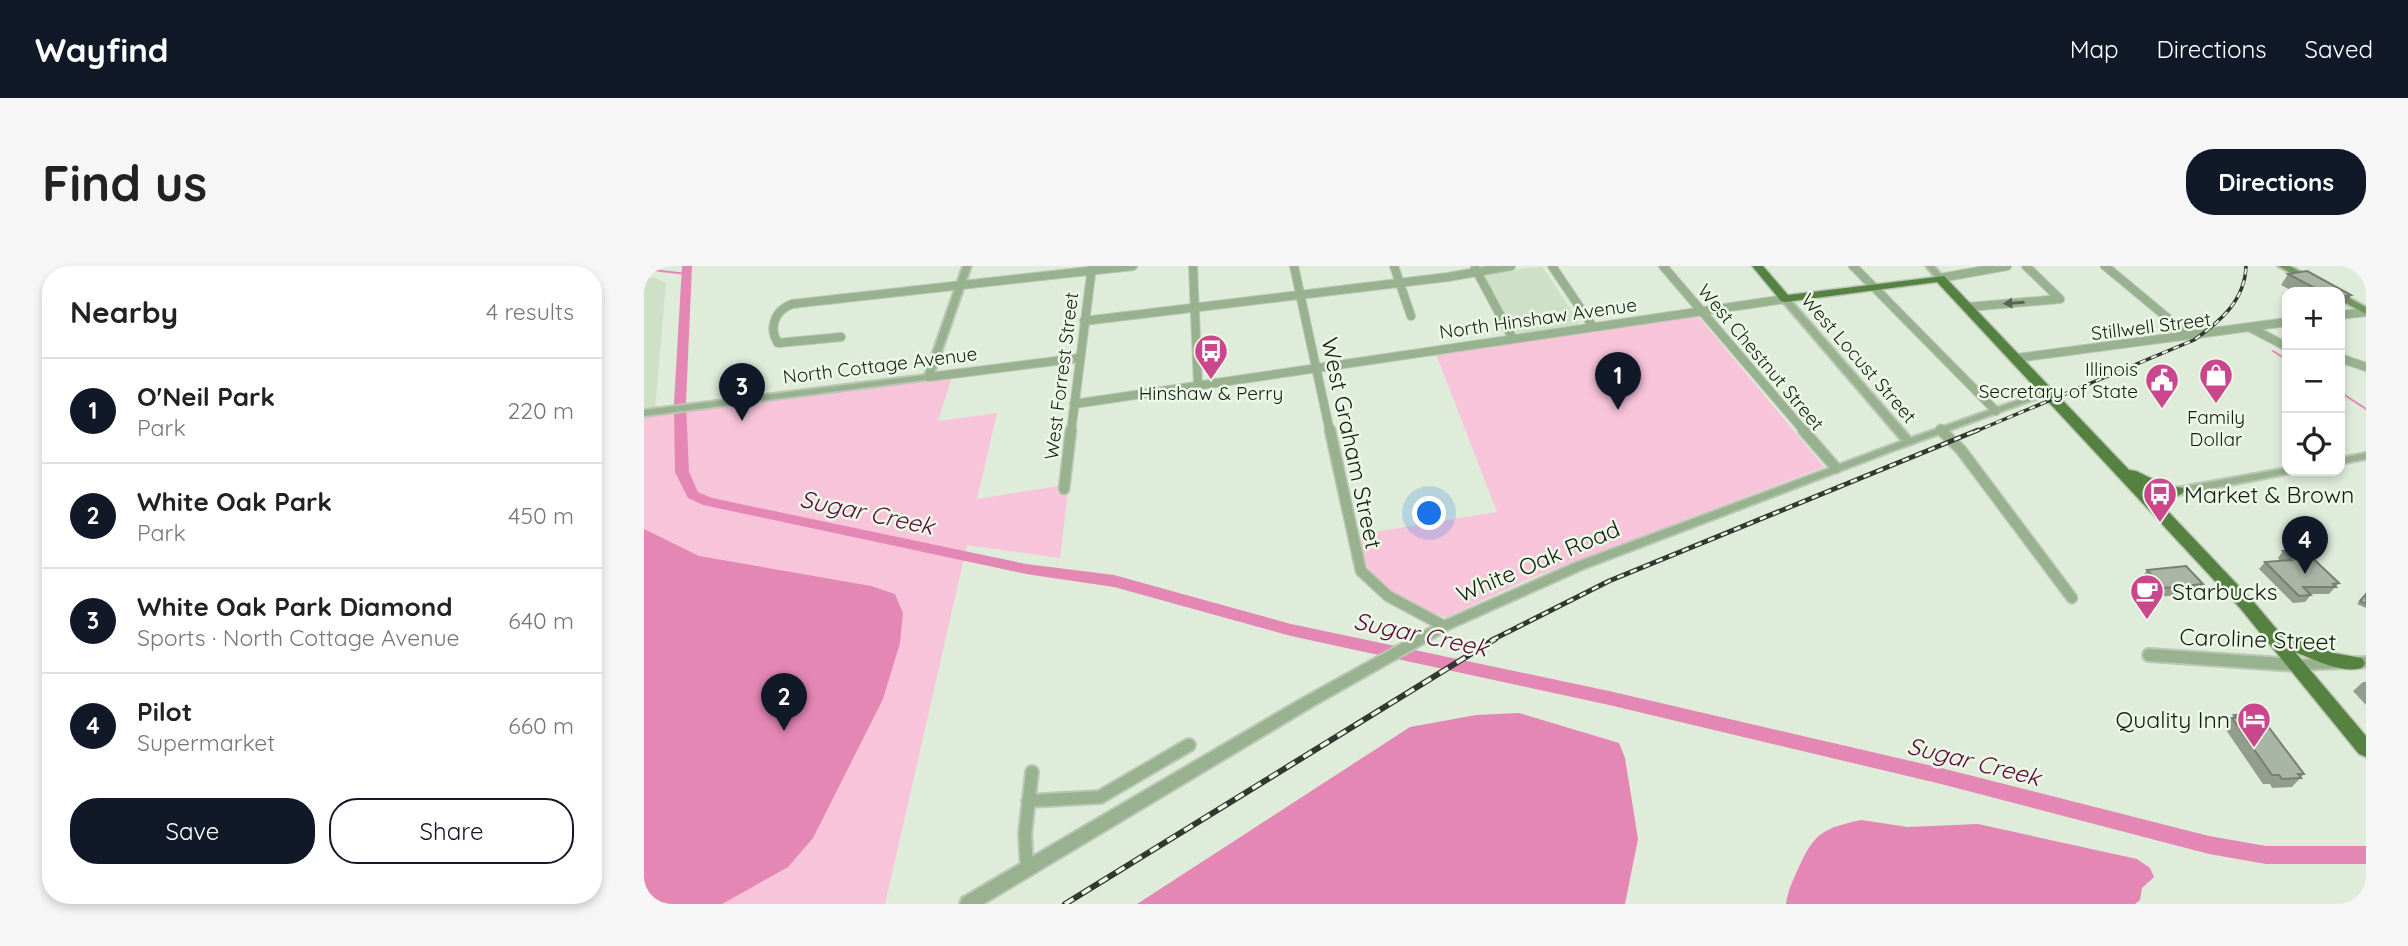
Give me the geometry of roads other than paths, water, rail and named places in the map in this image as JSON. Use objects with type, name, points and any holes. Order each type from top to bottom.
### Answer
[{"type":"main road","name":"West Locust Street","points":[[1757,266],[1785,299]]},
{"type":"main road","points":[[2283,266],[2323,287]]},
{"type":"main road","name":"North Hinshaw Avenue","points":[[1785,299],[1940,278]]},
{"type":"main road","points":[[1940,278],[2148,497],[2273,636],[2366,749]]},
{"type":"main road","points":[[2345,299],[2366,311]]},
{"type":"main road","points":[[2121,468],[2149,483],[2178,492]]},
{"type":"main road","points":[[2273,636],[2331,659],[2361,663]]},
{"type":"street","points":[[929,377],[967,266]]},
{"type":"street","points":[[841,337],[778,343],[772,324],[777,313],[792,304],[1092,268],[1133,266]]},
{"type":"street","points":[[1193,266],[1198,386]]},
{"type":"street","name":"West Graham Street","points":[[1294,266],[1361,570],[1372,584],[1388,597],[1444,626]]},
{"type":"street","points":[[1394,266],[1411,316]]},
{"type":"street","points":[[1084,321],[1400,283],[1475,269],[1511,266]]},
{"type":"street","points":[[1552,266],[1593,327]]},
{"type":"street","name":"West Chestnut Street","points":[[1664,266],[1836,468]]},
{"type":"street","points":[[1853,266],[1996,411]]},
{"type":"street","points":[[1930,266],[1940,278]]},
{"type":"street","name":"North Hinshaw Avenue","points":[[1940,278],[2007,266]]},
{"type":"street","points":[[1968,307],[2060,299],[2026,266]]},
{"type":"street","points":[[2105,266],[2187,334]]},
{"type":"street","name":"West Forrest Street","points":[[1064,489],[1092,268]]},
{"type":"street","points":[[1475,269],[1513,339]]},
{"type":"street","name":"North Hinshaw Avenue","points":[[1074,404],[1785,299]]},
{"type":"street","name":"West Locust Street","points":[[1785,299],[1909,441]]},
{"type":"street","points":[[2345,314],[2366,311]]},
{"type":"street","name":"Stillwell Street","points":[[2017,358],[2282,324]]},
{"type":"street","points":[[2251,328],[2282,344]]},
{"type":"street","name":"North Cottage Avenue","points":[[644,413],[1079,358]]},
{"type":"street","points":[[2345,360],[2366,367]]},
{"type":"street","name":"White Oak Road","points":[[968,904],[1364,670],[1444,626],[1579,566],[1909,441],[2050,392]]},
{"type":"street","name":"West Locust Street","points":[[1941,430],[1961,450],[2071,598]]},
{"type":"street","points":[[2345,460],[2366,456]]},
{"type":"street","points":[[2148,497],[2282,472]]},
{"type":"street","name":"Caroline Street","points":[[2149,655],[2296,665],[2361,663]]},
{"type":"street","points":[[1028,801],[1050,796],[1083,800],[1100,797],[1189,744]]},
{"type":"street","points":[[1027,869],[1024,834],[1032,772]]},
{"type":"waterway","name":"Sugar Creek","points":[[687,266],[680,403],[682,472],[693,495],[708,502],[1026,569],[1114,581],[1291,630],[1609,698],[1941,776],[2209,845],[2266,855],[2366,855]]},
{"type":"waterway","points":[[644,269],[687,274]]},
{"type":"waterway","points":[[2273,351],[2282,357]]},
{"type":"waterway","points":[[2345,395],[2366,409]]},
{"type":"railway","points":[[1974,432],[2194,340],[2230,309],[2241,289],[2246,266]]},
{"type":"railway","points":[[1492,640],[1609,581],[1978,430]]},
{"type":"railway","points":[[1065,904],[1495,639]]},
{"type":"place","name":"Hinshaw & Perry","points":[[1211,381]]},
{"type":"place","name":"Family Dollar","points":[[2216,405]]},
{"type":"place","name":"O'Neil Park","points":[[1618,410]]},
{"type":"place","name":"Illinois Secretary of State","points":[[2162,410]]},
{"type":"place","name":"White Oak Park Diamond","points":[[742,421]]},
{"type":"place","name":"Market & Brown","points":[[2160,524]]},
{"type":"place","name":"Pilot","points":[[2305,574]]},
{"type":"place","name":"Starbucks","points":[[2147,621]]},
{"type":"place","name":"White Oak Park","points":[[784,731]]},
{"type":"place","name":"Quality Inn","points":[[2254,749]]}]
